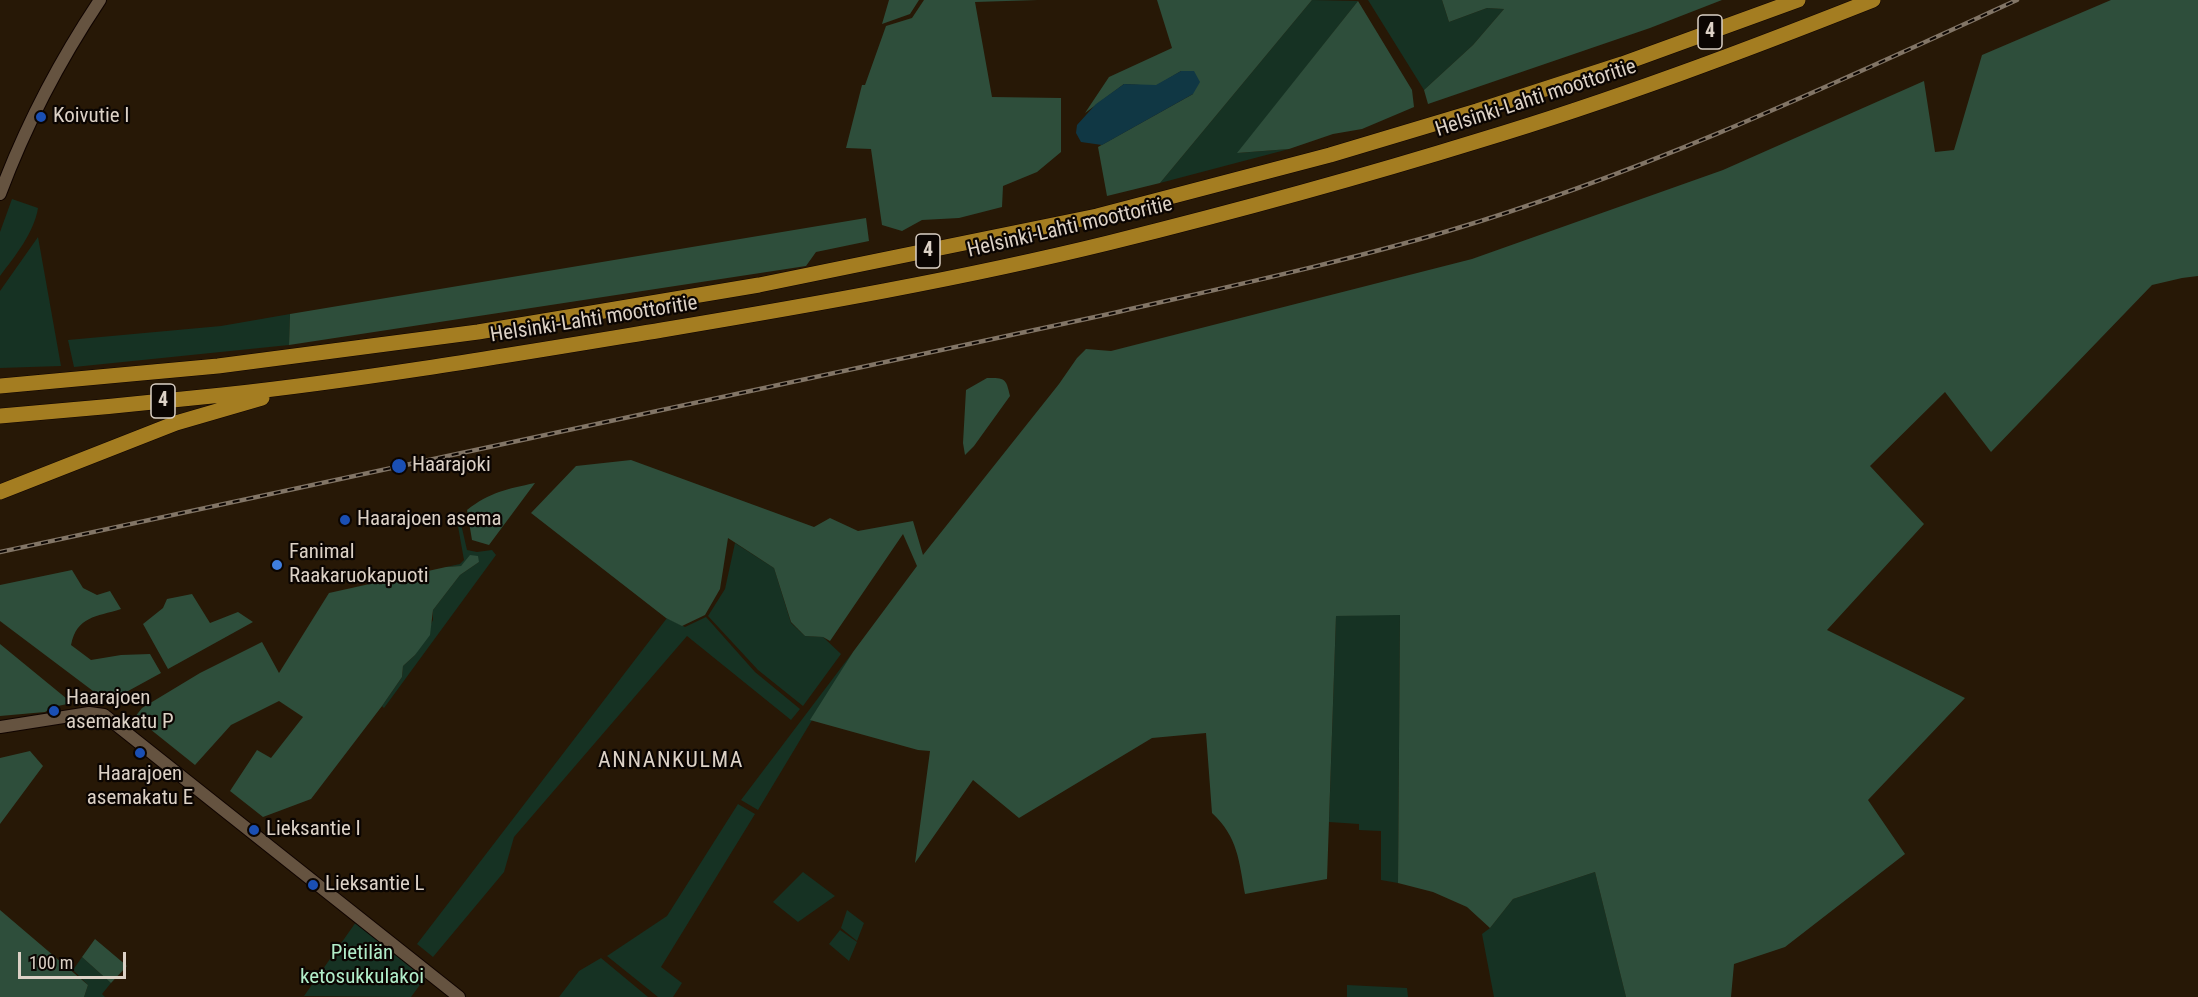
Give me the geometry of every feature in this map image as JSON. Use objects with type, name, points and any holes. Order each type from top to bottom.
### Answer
[{"type":"highway","name":"Helsinki-Lahti moottoritie","points":[[0,386],[218,366],[477,332],[759,285],[1097,216],[1330,155],[1477,111],[1622,64],[1798,0]]},
{"type":"highway","name":"Helsinki-Lahti moottoritie","points":[[0,416],[225,395],[484,359],[766,312],[946,278],[1105,244],[1338,183],[1486,139],[1632,91],[1873,0]]},
{"type":"highway","points":[[0,379],[106,376]]},
{"type":"highway","points":[[0,492],[176,423],[326,381]]},
{"type":"street","points":[[0,194],[47,90],[100,0]]},
{"type":"street","points":[[0,728],[89,713],[104,715],[459,997]]},
{"type":"green space","points":[[889,0],[919,0],[910,14],[882,24]]},
{"type":"green space","points":[[924,0],[1038,0],[975,2],[992,97],[1061,98],[1061,152],[1037,172],[1003,186],[1002,207],[959,218],[922,220],[902,231],[882,225],[871,149],[846,148],[862,85],[865,85],[886,26],[912,18]]},
{"type":"green space","points":[[1157,0],[1312,0],[1160,183],[1107,196],[1098,147],[1193,94],[1181,71],[1156,86],[1124,84],[1085,113],[1109,77],[1172,48]]},
{"type":"green space","points":[[1312,0],[1358,1],[1238,153],[1289,149],[1160,183]]},
{"type":"green space","points":[[1368,0],[1442,0],[1449,22],[1487,8],[1504,9],[1473,45],[1424,90]]},
{"type":"green space","points":[[1442,0],[1722,0],[1650,28],[1428,104],[1424,90],[1473,45],[1504,9],[1487,8],[1449,22]]},
{"type":"green space","points":[[2111,0],[2198,0],[2198,276],[2152,285],[1991,452],[1945,392],[1870,466],[1924,524],[1827,630],[1965,698],[1868,800],[1905,854],[1785,947],[1734,964],[1731,997],[1626,997],[1595,872],[1513,899],[1490,928],[1467,907],[1433,892],[1398,883],[1400,615],[1336,616],[1327,879],[1245,894],[1239,860],[1232,840],[1221,822],[1212,813],[1206,733],[1152,738],[1019,818],[973,780],[915,863],[930,751],[918,750],[810,720],[853,652],[917,566],[903,534],[830,641],[823,637],[805,636],[791,622],[774,568],[728,538],[720,589],[705,615],[682,626],[666,618],[531,513],[576,466],[631,460],[814,527],[830,518],[858,531],[913,521],[923,555],[1086,349],[1111,351],[1472,259],[1723,170],[1924,81],[1935,152],[1954,150],[1982,55]]},
{"type":"green space","points":[[1358,1],[1412,90],[1414,107],[1362,129],[1333,134],[1289,149],[1237,153]]},
{"type":"green space","points":[[12,199],[38,208],[28,235],[0,276],[0,232]]},
{"type":"green space","points":[[866,218],[869,241],[816,252],[806,266],[289,345],[290,314]]},
{"type":"green space","points":[[38,237],[61,366],[0,368],[0,291]]},
{"type":"green space","points":[[290,314],[289,345],[74,367],[68,340],[221,326]]},
{"type":"green space","points":[[987,378],[1004,380],[1010,396],[965,455],[963,443],[966,390]]},
{"type":"green space","points":[[535,483],[489,545],[472,540],[467,510],[491,495]]},
{"type":"green space","points":[[456,515],[459,515],[467,550],[477,552],[492,550],[496,555],[384,708],[382,706],[402,677],[403,666],[415,655],[433,620],[433,610],[460,575],[479,562],[467,560],[461,566],[446,567],[460,564],[464,560]]},
{"type":"green space","points":[[735,543],[774,568],[791,623],[805,636],[823,637],[841,654],[803,706],[758,670],[708,616],[725,589]]},
{"type":"green space","points":[[470,555],[478,556],[479,562],[460,575],[433,610],[430,635],[415,655],[403,666],[402,677],[382,706],[311,799],[263,817],[230,791],[257,750],[271,758],[303,717],[279,701],[231,725],[195,765],[135,717],[142,708],[200,673],[262,642],[279,673],[329,593],[446,567],[461,566]]},
{"type":"green space","points":[[72,570],[83,588],[97,595],[110,591],[121,609],[96,616],[83,623],[74,635],[71,645],[91,660],[121,655],[150,654],[161,673],[119,696],[101,697],[0,621],[0,585]]},
{"type":"green space","points":[[192,594],[210,623],[238,612],[253,622],[168,669],[143,624],[163,608],[167,599]]},
{"type":"green space","points":[[1400,613],[1398,883],[1381,880],[1381,831],[1359,830],[1359,824],[1329,822],[1336,616]]},
{"type":"green space","points":[[706,617],[755,672],[800,709],[791,720],[687,636],[514,837],[504,872],[433,957],[417,944],[667,618],[685,627]]},
{"type":"green space","points":[[0,644],[72,703],[53,707],[45,712],[0,716]]},
{"type":"green space","points":[[853,652],[758,810],[741,800]]},
{"type":"green space","points":[[30,751],[43,766],[0,824],[0,758]]},
{"type":"green space","points":[[738,804],[755,814],[661,967],[682,983],[673,997],[658,997],[607,956],[667,916]]},
{"type":"green space","points":[[803,872],[835,896],[798,922],[773,902]]},
{"type":"green space","points":[[1595,872],[1626,997],[1494,997],[1482,934],[1490,928],[1513,899]]},
{"type":"green space","points":[[0,910],[88,985],[84,997],[0,997]]},
{"type":"green space","points":[[847,910],[864,923],[857,941],[841,928]]},
{"type":"green space","name":"Pietilän ketosukkulakoi","points":[[356,922],[425,978],[411,997],[304,996]]},
{"type":"green space","points":[[840,930],[857,942],[849,961],[829,944]]},
{"type":"green space","points":[[95,939],[127,966],[111,983],[82,957]]},
{"type":"green space","points":[[82,957],[111,983],[102,994],[105,997],[84,997],[88,985],[73,970]]},
{"type":"green space","points":[[601,958],[648,997],[559,997],[579,971]]},
{"type":"green space","points":[[1347,985],[1407,988],[1408,997],[1347,997]]},
{"type":"water","points":[[1181,71],[1194,71],[1200,82],[1193,94],[1102,145],[1081,142],[1076,133],[1077,125],[1096,104],[1124,84],[1156,85]]},
{"type":"railway","points":[[0,552],[1109,314],[1406,243],[1521,208],[1665,155],[1807,95],[2017,0]]},
{"type":"place","name":"Koivutie I","points":[[41,117]]},
{"type":"place","name":"Haarajoki","points":[[399,466]]},
{"type":"place","name":"Haarajoen asema","points":[[345,520]]},
{"type":"place","name":"Fanimal Raakaruokapuoti","points":[[277,565]]},
{"type":"place","name":"Haarajoen asemakatu P","points":[[54,711]]},
{"type":"place","name":"Haarajoen asemakatu E","points":[[140,753]]},
{"type":"place","name":"Lieksantie I","points":[[254,830]]},
{"type":"place","name":"Lieksantie L","points":[[313,885]]},
{"type":"district","name":"ANNANKULMA","points":[[671,761]]}]
